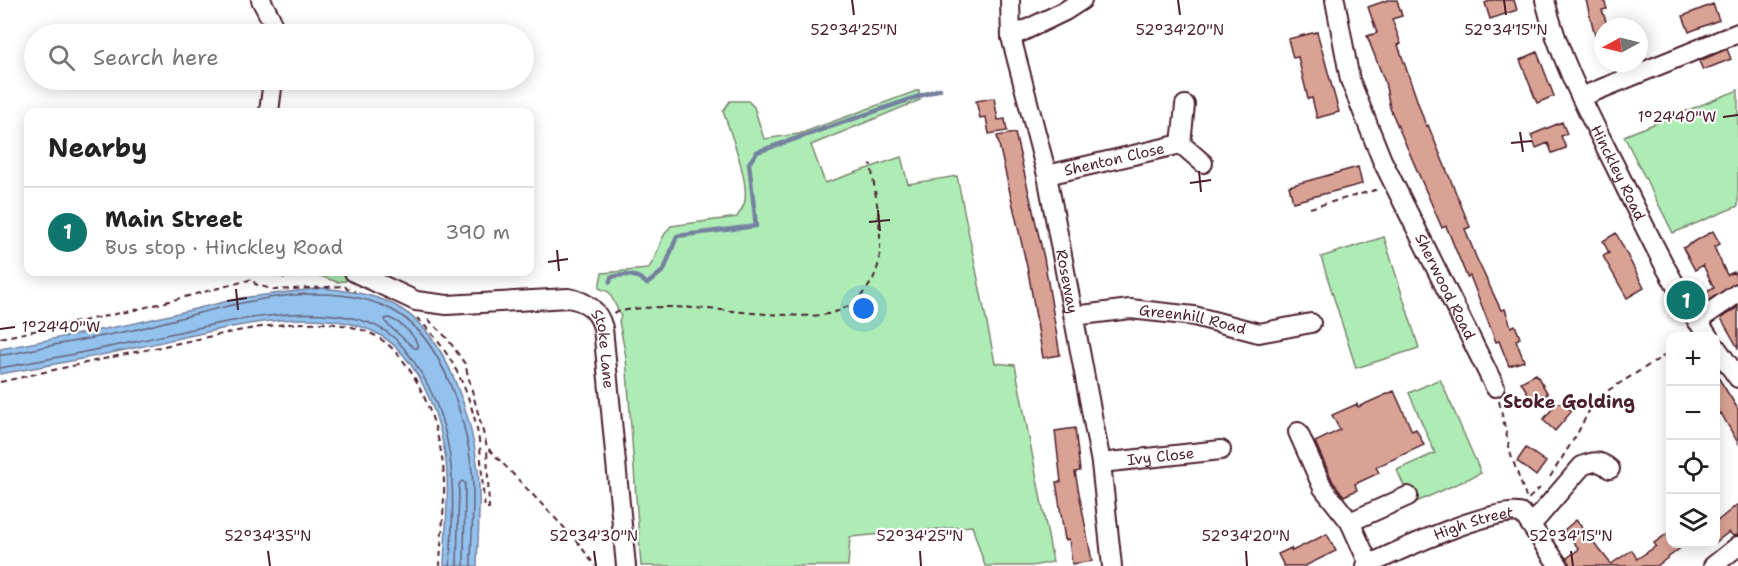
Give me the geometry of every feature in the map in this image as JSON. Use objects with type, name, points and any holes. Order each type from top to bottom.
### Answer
[{"type":"street","points":[[261,0],[272,24]]},
{"type":"street","name":"Roseway","points":[[1010,0],[1011,37],[1047,175],[1101,463],[1112,566]]},
{"type":"street","points":[[1011,37],[1065,12],[1082,0]]},
{"type":"street","name":"Sherwood Road","points":[[1335,0],[1350,80],[1382,160],[1396,184],[1495,387]]},
{"type":"street","name":"Hinckley Road","points":[[1545,0],[1581,97],[1643,224],[1696,321],[1705,332]]},
{"type":"street","points":[[1581,97],[1738,33]]},
{"type":"street","points":[[270,108],[272,90]]},
{"type":"street","points":[[1185,105],[1181,144],[1203,163]]},
{"type":"street","name":"Shenton Close","points":[[1047,175],[1181,144]]},
{"type":"street","name":"Stoke Lane","points":[[349,282],[416,301],[447,305],[568,298],[583,300],[599,317],[626,566]]},
{"type":"street","points":[[1696,321],[1738,293]]},
{"type":"street","name":"Greenhill Road","points":[[1074,316],[1130,309],[1194,316],[1259,333],[1311,323]]},
{"type":"street","points":[[1720,353],[1738,378]]},
{"type":"street","points":[[1298,432],[1323,488],[1350,522],[1367,565]]},
{"type":"street","name":"Ivy Close","points":[[1101,463],[1223,450]]},
{"type":"street","points":[[1532,524],[1582,466],[1592,461],[1603,463],[1610,469]]},
{"type":"street","points":[[1350,522],[1408,496]]},
{"type":"street","name":"High Street","points":[[1367,565],[1390,561],[1450,530],[1509,512],[1523,514],[1559,566]]},
{"type":"street","points":[[1713,566],[1736,553]]},
{"type":"path","points":[[599,317],[622,310],[660,308],[795,315],[837,311],[866,291],[875,276],[879,260],[871,164]]},
{"type":"path","points":[[1310,208],[1396,184]]},
{"type":"path","points":[[0,338],[135,310],[253,279],[255,284],[274,290],[349,282],[357,291]]},
{"type":"path","points":[[412,315],[452,360],[461,381],[480,445],[485,507],[489,507],[487,447],[465,363],[447,338],[426,318]]},
{"type":"path","points":[[0,382],[119,355],[247,330],[297,323],[330,324],[377,337],[400,358],[406,367],[421,392],[436,432],[442,454],[440,566]]},
{"type":"path","points":[[1495,387],[1511,455],[1527,500],[1545,484],[1577,435],[1589,411],[1605,393],[1666,355]]},
{"type":"path","points":[[487,447],[577,541],[595,566]]},
{"type":"green space","points":[[919,90],[920,100],[811,145],[825,183],[901,157],[908,184],[957,176],[995,363],[1015,365],[1053,562],[1032,566],[985,566],[972,526],[850,537],[848,566],[641,566],[626,357],[619,321],[621,316],[609,292],[599,288],[602,273],[648,269],[663,237],[671,226],[737,217],[743,206],[745,184],[723,111],[730,101],[748,101],[754,107],[764,139],[799,134]]},
{"type":"green space","points":[[1738,90],[1738,206],[1673,233],[1624,136]]},
{"type":"green space","points":[[1384,237],[1419,348],[1356,368],[1321,257]]},
{"type":"green space","points":[[277,276],[320,276],[284,278]]},
{"type":"green space","points":[[320,276],[349,277],[345,281],[337,282]]},
{"type":"green space","points":[[1440,379],[1481,473],[1412,504],[1397,470],[1435,453],[1409,393]]},
{"type":"water","points":[[322,288],[373,297],[401,309],[418,322],[444,359],[455,380],[475,449],[479,494],[477,566],[444,566],[447,476],[441,433],[430,401],[414,370],[393,344],[380,335],[354,325],[325,320],[294,319],[261,322],[0,374],[0,349],[136,323],[241,298]]},
{"type":"building","points":[[1388,0],[1397,0],[1402,16],[1392,19],[1401,44],[1398,45],[1426,126],[1428,125],[1470,227],[1465,229],[1476,257],[1501,310],[1505,309],[1511,327],[1515,325],[1520,338],[1516,340],[1524,361],[1509,366],[1499,341],[1496,342],[1470,276],[1467,277],[1446,226],[1442,228],[1390,108],[1385,82],[1367,36],[1377,33],[1368,7]]},
{"type":"building","points":[[1492,0],[1514,0],[1517,10],[1490,19],[1485,3]]},
{"type":"building","points":[[1586,0],[1604,0],[1607,9],[1602,10],[1605,18],[1594,18],[1594,31]]},
{"type":"building","points":[[1713,4],[1719,20],[1689,32],[1683,16]]},
{"type":"building","points":[[1317,32],[1339,112],[1317,118],[1312,98],[1308,99],[1298,57],[1293,58],[1288,39]]},
{"type":"building","points":[[1727,49],[1731,59],[1703,70],[1699,61]]},
{"type":"building","points":[[1537,52],[1554,96],[1537,103],[1520,60]]},
{"type":"building","points":[[994,98],[998,120],[1005,119],[1007,131],[989,134],[986,117],[980,118],[976,101]]},
{"type":"building","points":[[1562,122],[1567,134],[1561,136],[1566,148],[1552,153],[1548,143],[1536,148],[1531,135]]},
{"type":"building","points":[[1015,133],[1044,258],[1060,355],[1043,358],[1028,271],[997,136]]},
{"type":"building","points":[[1358,167],[1362,184],[1293,202],[1289,186]]},
{"type":"building","points":[[1713,231],[1720,244],[1714,247],[1727,275],[1734,272],[1738,282],[1701,305],[1696,298],[1714,288],[1703,265],[1695,270],[1683,248]]},
{"type":"building","points":[[1616,233],[1644,288],[1627,298],[1603,256],[1609,253],[1603,241]]},
{"type":"building","points":[[1738,307],[1738,348],[1721,318]]},
{"type":"building","points":[[1536,374],[1548,394],[1533,402],[1521,382]]},
{"type":"building","points":[[1720,380],[1738,409],[1738,443],[1721,413]]},
{"type":"building","points":[[1394,391],[1412,431],[1416,429],[1424,445],[1376,467],[1379,473],[1355,484],[1357,490],[1344,496],[1333,482],[1315,442],[1340,430],[1332,415],[1357,404],[1358,407]]},
{"type":"building","points":[[1557,403],[1561,403],[1572,411],[1555,431],[1543,420]]},
{"type":"building","points":[[1075,428],[1080,471],[1075,472],[1092,561],[1072,564],[1069,539],[1065,540],[1056,482],[1061,482],[1055,431]]},
{"type":"building","points":[[1526,448],[1546,462],[1536,476],[1517,461]]},
{"type":"building","points":[[1738,504],[1738,535],[1733,536],[1729,532],[1720,539],[1720,519]]},
{"type":"building","points":[[1576,520],[1611,564],[1632,550],[1637,559],[1656,546],[1654,543],[1666,535],[1666,548],[1680,548],[1657,566],[1570,566],[1567,558],[1579,549],[1564,530]]},
{"type":"building","points":[[1327,534],[1336,551],[1305,566],[1284,566],[1278,554],[1291,548],[1292,551]]},
{"type":"waterway","points":[[610,282],[611,277],[626,275],[635,276],[647,284],[664,270],[677,236],[756,226],[749,163],[757,152],[940,89]]},
{"type":"place","name":"Main Street","points":[[1686,300]]},
{"type":"district","name":"Stoke Golding","points":[[1569,402]]}]
